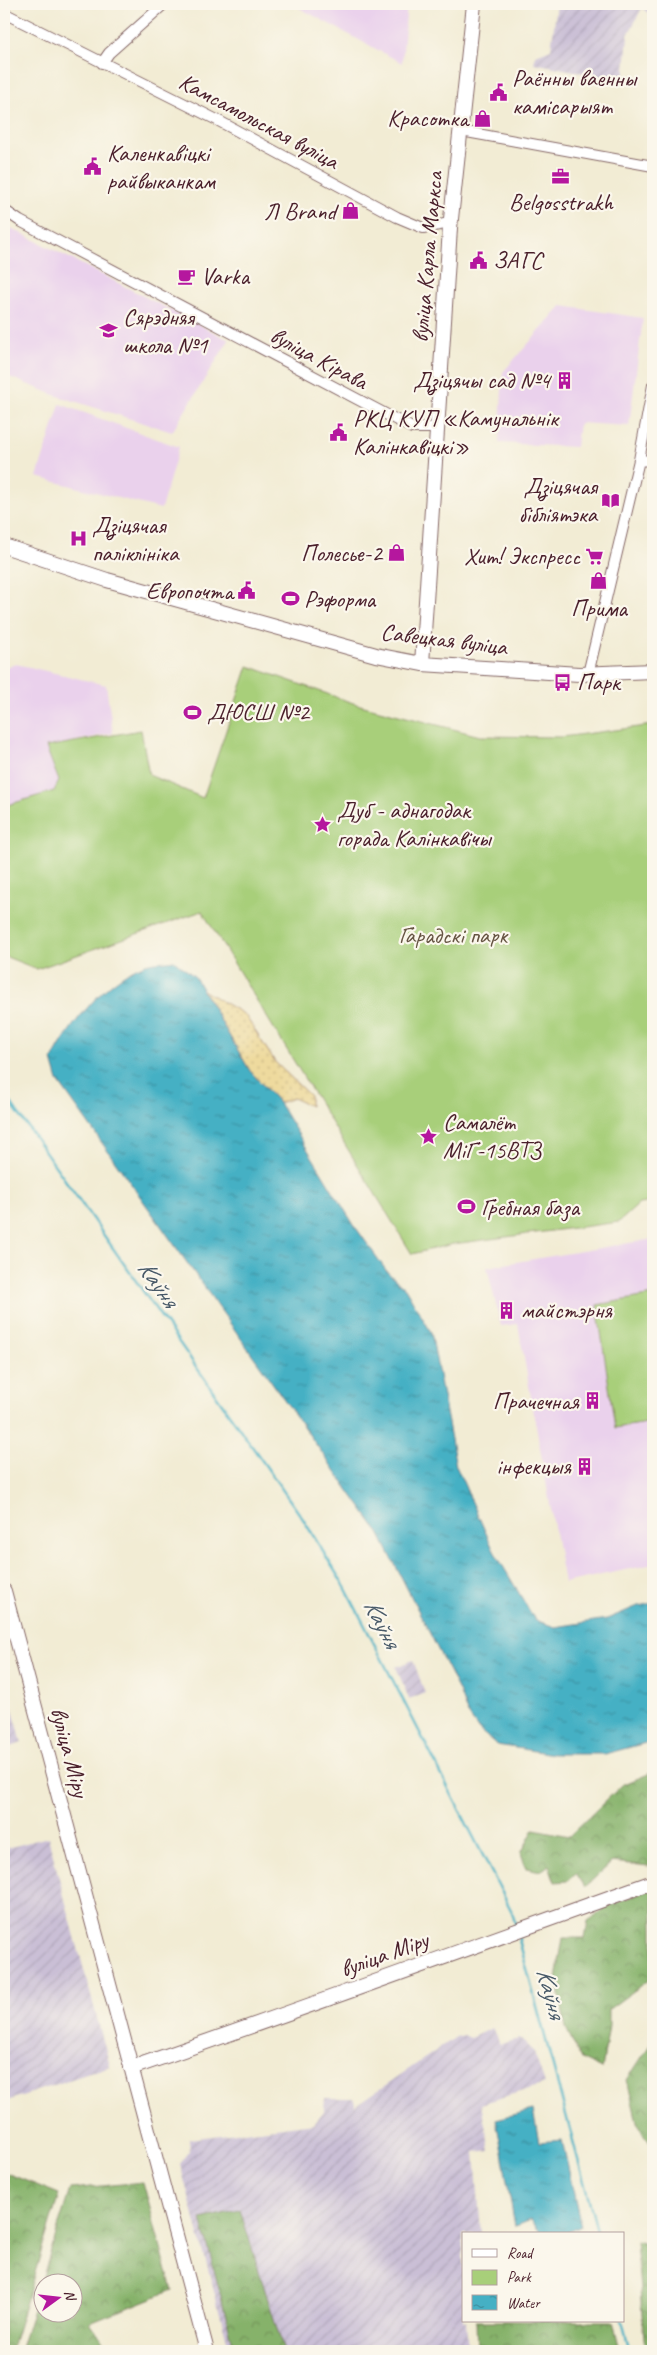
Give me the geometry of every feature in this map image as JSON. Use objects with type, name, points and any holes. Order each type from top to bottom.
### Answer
[{"type":"main road","name":"вуліца Карла Маркса","points":[[422,664],[450,223],[474,4]]},
{"type":"main road","name":"Савецкая вуліца","points":[[4,546],[107,580],[376,655],[422,664],[588,674],[653,671]]},
{"type":"main road","name":"вуліца Міру","points":[[4,1591],[8,1626],[131,2068],[206,2351]]},
{"type":"main road","name":"вуліца Міру","points":[[131,2068],[275,2019],[506,1933],[653,1882]]},
{"type":"street","points":[[102,63],[108,53],[164,4]]},
{"type":"street","name":"Камсамольская вуліца","points":[[4,13],[225,124],[397,217],[423,228],[450,223]]},
{"type":"street","points":[[461,131],[653,166]]},
{"type":"street","name":"вуліца Кірава","points":[[4,210],[20,221],[412,428],[437,428]]},
{"type":"street","points":[[588,674],[639,460],[653,384]]},
{"type":"street","points":[[639,460],[653,461]]},
{"type":"shaded area","points":[[292,4],[407,4],[402,63]]},
{"type":"shaded area","points":[[557,4],[653,4],[653,17],[642,8],[628,35],[624,81],[534,63],[536,55],[551,49]]},
{"type":"shaded area","name":"Сярэдняя школа №1","points":[[7,226],[229,340],[172,432],[55,395],[4,375],[4,335],[7,327],[4,323],[4,232]]},
{"type":"shaded area","points":[[562,306],[643,318],[629,426],[579,423],[576,447],[499,443],[503,372]]},
{"type":"shaded area","points":[[60,404],[179,447],[161,509],[37,477]]},
{"type":"shaded area","points":[[16,664],[106,685],[113,733],[47,747],[59,781],[54,791],[4,806],[4,668]]},
{"type":"shaded area","points":[[653,1239],[653,1564],[564,1583],[518,1324],[501,1326],[487,1267]]},
{"type":"shaded area","points":[[413,1660],[425,1693],[409,1699],[396,1667]]},
{"type":"shaded area","points":[[4,1694],[9,1696],[22,1743],[4,1749]]},
{"type":"shaded area","points":[[48,1837],[110,2066],[4,2102],[4,1849]]},
{"type":"shaded area","points":[[492,2028],[500,2044],[520,2039],[534,2052],[545,2084],[481,2104],[490,2150],[475,2152],[481,2232],[462,2232],[462,2322],[466,2322],[468,2351],[230,2351],[180,2164],[190,2151],[189,2139],[314,2123],[324,2111],[325,2098],[354,2098],[355,2106],[456,2037],[464,2035],[470,2038]]},
{"type":"green space","name":"Гарадскі парк","points":[[248,666],[356,704],[480,736],[562,737],[653,725],[653,1202],[639,1204],[619,1222],[453,1244],[412,1254],[202,911],[37,969],[4,956],[4,806],[54,791],[59,781],[46,747],[141,730],[149,775],[203,798]]},
{"type":"green space","points":[[653,1295],[653,1422],[615,1428],[597,1305]]},
{"type":"green space","points":[[653,1772],[653,1862],[649,1866],[612,1862],[585,1887],[576,1873],[567,1881],[555,1882],[549,1865],[541,1871],[526,1868],[521,1853],[534,1829],[569,1836],[622,1785]]},
{"type":"green space","points":[[653,1888],[653,1977],[609,2009],[609,2026],[602,2069],[581,2059],[566,2028],[556,1979],[563,1938],[585,1938],[588,1921],[609,1906]]},
{"type":"green space","points":[[653,2040],[653,2147],[638,2126],[627,2080]]},
{"type":"green space","points":[[4,2172],[59,2194],[35,2272],[32,2272],[32,2282],[11,2351],[4,2351]]},
{"type":"green space","points":[[143,2182],[172,2290],[90,2323],[110,2351],[20,2351],[32,2312],[32,2322],[82,2322],[82,2272],[44,2272],[70,2189]]},
{"type":"green space","points":[[240,2210],[284,2351],[235,2351],[201,2219]]},
{"type":"green space","points":[[636,2241],[653,2246],[653,2351],[645,2351]]},
{"type":"green space","points":[[476,2322],[613,2322],[620,2351],[477,2351]]},
{"type":"sand","points":[[203,990],[245,1015],[275,1062],[310,1096],[310,1106],[293,1098],[279,1103],[250,1071]]},
{"type":"water","points":[[174,960],[195,977],[250,1071],[279,1103],[354,1225],[388,1273],[405,1288],[431,1332],[456,1466],[494,1551],[535,1620],[555,1627],[607,1619],[638,1606],[653,1603],[653,1741],[605,1754],[553,1754],[497,1745],[479,1730],[467,1713],[459,1691],[379,1533],[58,1081],[52,1060],[68,1032],[102,992],[129,972],[147,964]]},
{"type":"water","points":[[533,2110],[539,2142],[562,2140],[581,2226],[569,2232],[540,2232],[530,2220],[515,2226],[496,2119]]},
{"type":"waterway","name":"Каўня","points":[[4,1093],[303,1519],[346,1589],[512,1912],[516,1926]]},
{"type":"waterway","name":"Каўня","points":[[518,1936],[597,2232]]},
{"type":"waterway","name":"Каўня","points":[[622,2322],[630,2351]]},
{"type":"place","name":"Раённы ваенны камісарыят","points":[[498,92]]},
{"type":"place","name":"Красотка","points":[[482,118]]},
{"type":"place","name":"Каленкавіцкі райвыканкам","points":[[93,167]]},
{"type":"place","name":"Belgosstrakh","points":[[561,176]]},
{"type":"place","name":"Л Brand","points":[[350,211]]},
{"type":"place","name":"ЗАГС","points":[[479,260]]},
{"type":"place","name":"Varka","points":[[187,276]]},
{"type":"place","name":"Сярэдняя школа №1","points":[[109,331]]},
{"type":"place","name":"Дзіцячы сад №4","points":[[564,380]]},
{"type":"place","name":"РКЦ КУП «Камунальнік Калінкавіцкі»","points":[[339,432]]},
{"type":"place","name":"Дзіцячая бібліятэка","points":[[611,500]]},
{"type":"place","name":"Дзіцячая паліклініка","points":[[78,539]]},
{"type":"place","name":"Полесье-2","points":[[396,553]]},
{"type":"place","name":"Хит! Экспресс","points":[[594,556]]},
{"type":"place","name":"Прима","points":[[599,581]]},
{"type":"place","name":"Европочта","points":[[247,591]]},
{"type":"place","name":"Рэформа","points":[[290,599]]},
{"type":"place","name":"Парк","points":[[563,682]]},
{"type":"place","name":"ДЮСШ №2","points":[[193,712]]},
{"type":"place","name":"Дуб - аднагодак горада Калінкавічы","points":[[323,824]]},
{"type":"place","name":"Самалёт МіГ-15ВТЗ","points":[[429,1136]]},
{"type":"place","name":"Гребная база","points":[[467,1207]]},
{"type":"place","name":"майстэрня","points":[[507,1310]]},
{"type":"place","name":"Прачечная","points":[[593,1401]]},
{"type":"place","name":"інфекцыя","points":[[585,1466]]}]
